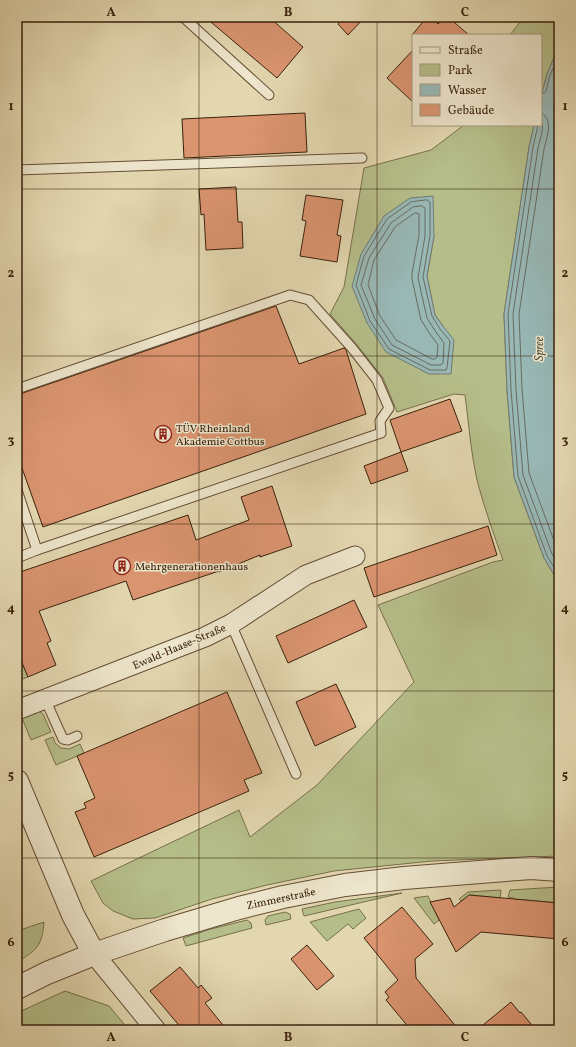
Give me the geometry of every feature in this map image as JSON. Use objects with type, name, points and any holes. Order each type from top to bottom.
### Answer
[{"type":"street","name":"Ewald-Haase-Straße","points":[[17,710],[205,637],[231,624],[306,575],[355,556]]},
{"type":"street","points":[[17,781],[72,915],[94,954],[156,1030]]},
{"type":"street","name":"Zimmerstraße","points":[[17,988],[47,973],[94,954],[168,929],[283,896],[345,885],[410,877],[531,868],[559,870]]},
{"type":"lane","points":[[183,17],[269,95]]},
{"type":"lane","points":[[17,170],[362,158]]},
{"type":"lane","points":[[17,389],[290,295],[309,300],[352,348],[377,380],[389,408],[380,421],[380,433],[17,558]]},
{"type":"lane","points":[[17,490],[37,550]]},
{"type":"lane","points":[[231,624],[296,774]]},
{"type":"lane","points":[[45,699],[63,739],[68,740],[77,736]]},
{"type":"green space","points":[[524,17],[559,17],[559,46],[547,74],[542,93],[542,34],[511,34]]},
{"type":"green space","points":[[463,126],[534,126],[529,147],[504,314],[507,390],[514,477],[544,558],[559,583],[559,856],[432,861],[334,871],[267,885],[212,899],[155,918],[133,919],[113,911],[103,903],[91,881],[239,810],[250,837],[317,785],[414,682],[378,605],[493,562],[503,560],[478,484],[465,395],[454,394],[397,412],[383,378],[330,314],[344,287],[364,168],[431,150]],"holes":[[[434,236],[427,276],[435,315],[443,326],[367,323]]]},
{"type":"green space","points":[[17,651],[28,677],[17,681]]},
{"type":"green space","points":[[39,711],[43,714],[51,732],[31,740],[22,718]]},
{"type":"green space","points":[[53,737],[55,743],[61,748],[69,749],[80,744],[84,753],[56,765],[45,740]]},
{"type":"green space","points":[[559,887],[559,903],[514,899],[508,897],[510,890]]},
{"type":"green space","points":[[501,890],[500,898],[470,895],[461,901],[459,899],[468,892]]},
{"type":"green space","points":[[402,893],[304,916],[302,909],[335,902]]},
{"type":"green space","points":[[428,896],[439,920],[434,924],[414,898]]},
{"type":"green space","points":[[359,909],[366,918],[353,929],[348,924],[327,941],[310,922]]},
{"type":"green space","points":[[285,912],[290,914],[291,919],[266,925],[265,920],[268,916]]},
{"type":"green space","points":[[247,920],[251,923],[252,928],[186,946],[183,938],[211,929]]},
{"type":"green space","points":[[44,922],[40,942],[34,950],[17,962],[17,931]]},
{"type":"green space","points":[[65,991],[109,1006],[129,1030],[17,1030],[17,1013]]},
{"type":"water","name":"Spree","points":[[559,46],[559,583],[544,558],[514,477],[507,390],[504,314],[529,147],[534,126],[542,126],[542,93],[547,74]]},
{"type":"water","points":[[433,196],[434,236],[427,276],[435,315],[454,340],[451,374],[429,374],[386,352],[367,323],[352,286],[361,254],[384,216],[410,198]]},
{"type":"building","points":[[205,17],[269,17],[303,47],[277,78]]},
{"type":"building","points":[[344,17],[365,17],[348,35],[338,24]]},
{"type":"building","points":[[427,17],[430,17],[438,24],[444,17],[448,17],[468,34],[413,34]]},
{"type":"building","points":[[412,51],[412,101],[387,78]]},
{"type":"building","points":[[305,113],[307,152],[184,158],[182,119]]},
{"type":"building","points":[[236,187],[238,222],[242,222],[243,248],[206,250],[204,214],[201,215],[199,189]]},
{"type":"building","points":[[306,195],[343,200],[337,235],[341,236],[337,262],[300,256],[306,221],[302,220]]},
{"type":"building","name":"TÜV Rheinland Akademie Cottbus","points":[[276,306],[299,364],[344,348],[346,350],[366,414],[43,527],[17,454],[17,395]]},
{"type":"building","points":[[450,399],[462,431],[401,452],[390,420]]},
{"type":"building","points":[[401,452],[408,471],[371,484],[364,466]]},
{"type":"building","name":"Mehrgenerationenhaus","points":[[272,486],[292,546],[260,557],[260,555],[219,572],[133,600],[126,581],[39,611],[51,641],[47,643],[56,665],[28,677],[17,651],[17,573],[188,515],[196,540],[249,520],[241,497]]},
{"type":"building","points":[[488,526],[497,555],[374,597],[364,568]]},
{"type":"building","points":[[354,600],[367,627],[288,663],[276,636]]},
{"type":"building","points":[[336,684],[356,727],[315,746],[296,702]]},
{"type":"building","points":[[227,692],[262,773],[244,780],[249,791],[94,857],[75,812],[86,808],[84,803],[95,798],[77,756]]},
{"type":"building","points":[[469,895],[559,903],[559,939],[481,932],[456,952],[430,902],[450,898],[454,907]]},
{"type":"building","points":[[402,907],[433,944],[415,959],[416,978],[459,1030],[411,1030],[386,1000],[389,997],[385,992],[398,980],[364,938]]},
{"type":"building","points":[[307,945],[334,976],[317,990],[291,959]]},
{"type":"building","points":[[180,967],[198,988],[201,985],[212,998],[205,1003],[227,1030],[183,1030],[150,991]]},
{"type":"building","points":[[511,1002],[536,1030],[477,1030]]},
{"type":"place","name":"TÜV Rheinland Akademie Cottbus","points":[[163,434]]},
{"type":"place","name":"Mehrgenerationenhaus","points":[[122,566]]}]
